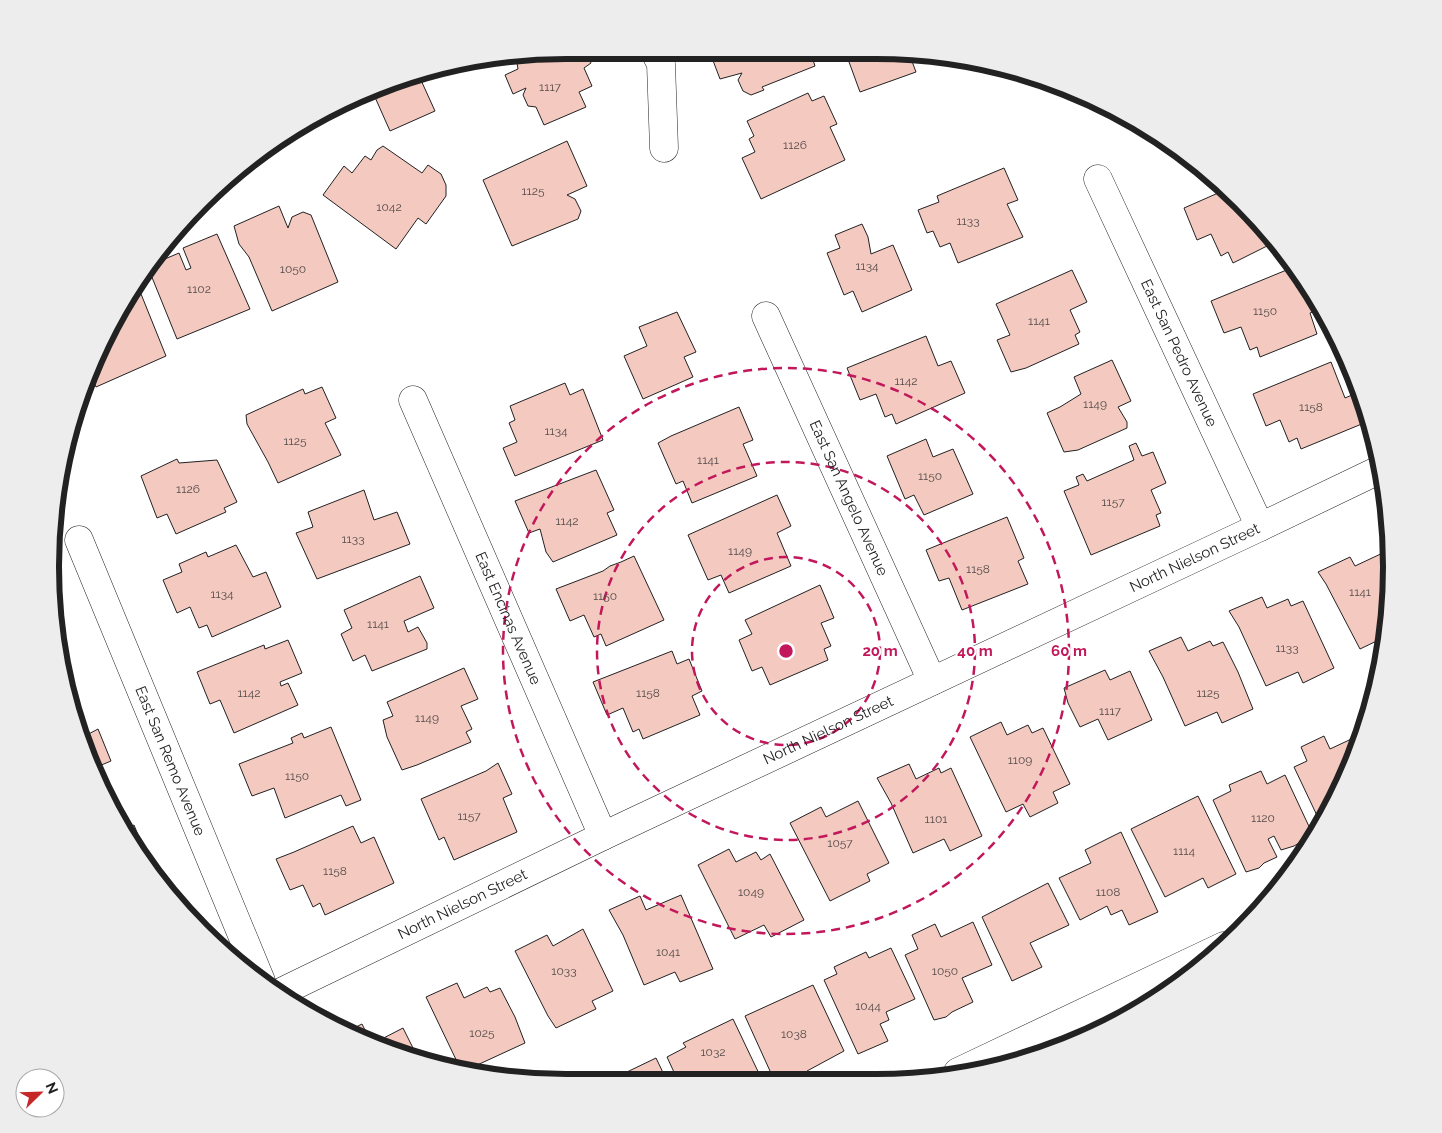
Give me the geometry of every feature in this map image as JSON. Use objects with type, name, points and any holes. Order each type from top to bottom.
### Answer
[{"type":"street","points":[[658,59],[661,64],[664,148]]},
{"type":"street","name":"East San Pedro Avenue","points":[[1098,179],[1260,528]]},
{"type":"street","name":"East San Angelo Avenue","points":[[766,316],[932,682]]},
{"type":"street","name":"East Encinas Avenue","points":[[413,400],[603,836]]},
{"type":"street","name":"North Nielson Street","points":[[286,990],[603,836],[1260,528],[1374,472]]},
{"type":"street","name":"East San Remo Avenue","points":[[79,540],[256,968]]},
{"type":"street","points":[[985,1062],[1090,1022],[1188,966]]},
{"type":"building","points":[[589,59],[591,63],[584,68],[592,86],[579,92],[586,107],[544,125],[536,107],[528,106],[523,95],[526,88],[513,94],[505,75],[518,69],[517,63],[533,60]]},
{"type":"building","points":[[712,59],[813,59],[815,66],[762,87],[764,90],[751,95],[743,91],[738,80],[742,73],[720,79]]},
{"type":"building","points":[[848,59],[912,60],[916,72],[860,92]]},
{"type":"building","points":[[421,80],[435,111],[390,131],[374,96]]},
{"type":"building","points":[[808,93],[812,101],[824,96],[837,124],[830,127],[845,160],[761,199],[742,158],[755,152],[749,139],[754,136],[747,121]]},
{"type":"building","points":[[567,141],[587,186],[567,195],[575,199],[581,211],[578,219],[512,246],[483,180]]},
{"type":"building","points":[[383,146],[422,173],[428,165],[441,174],[446,185],[446,196],[426,224],[418,218],[396,249],[323,195],[344,166],[352,173],[365,156],[371,160],[377,150]]},
{"type":"building","points":[[1004,168],[1018,200],[1007,204],[1023,237],[958,263],[950,243],[940,247],[933,231],[927,233],[918,210],[939,202],[937,196]]},
{"type":"building","points":[[1219,193],[1235,207],[1268,245],[1233,263],[1228,252],[1221,256],[1211,234],[1197,240],[1184,208]]},
{"type":"building","points":[[279,206],[288,228],[292,217],[303,212],[311,215],[338,282],[272,311],[249,257],[239,244],[234,226]]},
{"type":"building","points":[[862,224],[868,237],[871,254],[893,245],[912,290],[862,312],[853,291],[844,295],[827,253],[840,248],[835,235]]},
{"type":"building","points":[[217,234],[250,309],[177,339],[151,275],[161,260],[179,253],[186,270],[191,268],[183,248]]},
{"type":"building","points":[[1072,270],[1087,302],[1070,310],[1080,332],[1075,335],[1079,344],[1026,368],[1011,372],[997,340],[1010,335],[996,304]]},
{"type":"building","points":[[1287,270],[1297,288],[1300,287],[1314,311],[1310,313],[1317,334],[1260,357],[1257,347],[1250,350],[1241,327],[1224,333],[1211,301]]},
{"type":"building","points":[[140,291],[166,356],[96,387],[94,382],[97,372],[111,342]]},
{"type":"building","points":[[677,312],[696,352],[684,357],[693,377],[643,399],[624,356],[647,346],[639,327]]},
{"type":"building","points":[[926,336],[938,366],[951,361],[965,393],[896,424],[892,414],[885,417],[876,394],[860,400],[847,368]]},
{"type":"building","points":[[1112,360],[1131,401],[1118,407],[1127,422],[1127,428],[1078,450],[1064,452],[1047,413],[1081,394],[1074,377]]},
{"type":"building","points":[[1331,362],[1345,398],[1353,395],[1362,424],[1301,449],[1297,438],[1289,442],[1280,420],[1266,426],[1253,394]]},
{"type":"building","points":[[565,383],[570,395],[583,389],[603,440],[515,476],[503,448],[517,442],[509,423],[515,420],[510,406]]},
{"type":"building","points":[[322,387],[336,418],[325,423],[341,455],[278,483],[247,424],[246,415],[303,389],[305,394]]},
{"type":"building","points":[[739,407],[753,440],[743,444],[757,476],[692,503],[683,481],[676,484],[658,443]]},
{"type":"building","points":[[926,439],[933,457],[953,449],[973,494],[924,515],[914,495],[905,499],[887,456]]},
{"type":"building","points":[[1136,443],[1142,456],[1153,452],[1166,483],[1151,490],[1161,513],[1156,515],[1160,526],[1091,555],[1064,491],[1079,485],[1076,477],[1083,474],[1087,481],[1134,460],[1129,446]]},
{"type":"building","points":[[177,459],[179,463],[217,460],[237,502],[224,508],[226,512],[176,534],[167,514],[157,518],[141,476]]},
{"type":"building","points":[[596,470],[614,510],[607,513],[617,535],[553,562],[546,552],[540,529],[529,533],[515,501]]},
{"type":"building","points":[[364,490],[374,520],[397,512],[410,544],[317,579],[296,533],[313,527],[308,512]]},
{"type":"building","points":[[777,495],[791,526],[777,533],[791,566],[729,593],[721,575],[708,580],[688,535]]},
{"type":"building","points":[[1007,517],[1024,558],[1018,561],[1028,584],[962,610],[949,578],[939,581],[926,550]]},
{"type":"building","points":[[236,545],[253,577],[266,572],[281,607],[212,637],[207,625],[199,628],[190,607],[177,613],[163,580],[182,572],[179,564],[206,552],[208,557]]},
{"type":"building","points":[[1383,553],[1382,600],[1378,641],[1360,649],[1318,572],[1350,557],[1355,566]]},
{"type":"building","points":[[634,556],[664,620],[606,646],[601,634],[594,637],[584,615],[570,621],[556,589],[603,571]]},
{"type":"building","points":[[420,576],[434,608],[404,621],[408,632],[418,627],[427,643],[427,649],[372,671],[365,655],[353,661],[341,634],[352,628],[344,610]]},
{"type":"building","points":[[820,585],[834,618],[821,623],[831,646],[824,649],[828,660],[770,685],[762,667],[752,671],[739,640],[752,634],[745,620]]},
{"type":"building","points":[[1262,597],[1267,608],[1288,599],[1291,606],[1303,601],[1334,668],[1303,683],[1298,672],[1266,686],[1239,627],[1229,611]]},
{"type":"building","points":[[1181,637],[1188,651],[1210,641],[1213,646],[1223,642],[1253,709],[1222,723],[1217,712],[1185,726],[1149,651]]},
{"type":"building","points":[[288,640],[302,673],[280,682],[281,686],[288,683],[298,705],[234,733],[220,700],[210,704],[197,672],[264,645],[265,649]]},
{"type":"building","points":[[672,651],[677,664],[689,659],[702,691],[692,696],[700,715],[643,739],[639,729],[633,732],[623,708],[607,715],[593,682]]},
{"type":"building","points":[[464,668],[478,699],[461,706],[472,729],[466,732],[471,742],[402,770],[387,737],[383,720],[393,716],[387,702]]},
{"type":"building","points":[[1105,670],[1110,680],[1130,671],[1152,720],[1108,740],[1098,719],[1080,727],[1068,703],[1064,688]]},
{"type":"building","points":[[1001,722],[1007,735],[1028,725],[1032,733],[1043,728],[1070,784],[1053,792],[1058,803],[1030,817],[1023,804],[1006,812],[970,737]]},
{"type":"building","points":[[331,727],[361,800],[346,806],[341,795],[285,818],[274,788],[252,796],[239,764],[293,743],[291,738],[302,733],[304,738]]},
{"type":"building","points":[[98,729],[111,761],[99,766],[88,735]]},
{"type":"building","points":[[1324,736],[1330,749],[1353,738],[1345,761],[1317,816],[1294,767],[1307,761],[1301,747]]},
{"type":"building","points":[[498,763],[512,794],[503,798],[517,832],[454,860],[444,837],[439,840],[421,799],[486,771]]},
{"type":"building","points":[[909,764],[916,779],[939,768],[941,773],[951,768],[982,836],[950,851],[944,839],[913,853],[891,803],[877,778]]},
{"type":"building","points":[[102,771],[116,798],[111,791]]},
{"type":"building","points":[[1261,771],[1267,784],[1285,775],[1310,829],[1303,841],[1281,850],[1274,836],[1268,839],[1277,857],[1264,863],[1259,868],[1246,872],[1213,800],[1231,791],[1229,785]]},
{"type":"building","points":[[1198,796],[1236,874],[1208,888],[1203,878],[1165,897],[1131,829]]},
{"type":"building","points":[[858,801],[889,863],[867,874],[870,881],[830,901],[790,823],[821,807],[826,817]]},
{"type":"building","points":[[134,825],[143,848],[131,826]]},
{"type":"building","points":[[353,826],[361,843],[374,837],[394,883],[325,915],[320,903],[313,907],[303,885],[290,890],[276,859]]},
{"type":"building","points":[[1121,832],[1158,912],[1129,925],[1122,910],[1111,915],[1107,906],[1080,920],[1059,878],[1091,863],[1085,850]]},
{"type":"building","points":[[729,849],[736,862],[756,852],[761,860],[770,854],[804,920],[771,937],[764,925],[735,939],[698,865]]},
{"type":"building","points":[[1048,883],[1069,925],[1030,943],[1042,967],[1012,981],[982,917]]},
{"type":"building","points":[[681,895],[713,969],[680,982],[675,972],[644,985],[623,935],[609,910],[640,896],[646,910]]},
{"type":"building","points":[[973,922],[992,965],[962,978],[973,1002],[946,1017],[934,1020],[905,955],[918,949],[912,935],[935,924],[941,937]]},
{"type":"building","points":[[583,929],[613,991],[592,1001],[596,1009],[556,1028],[515,951],[547,935],[553,946]]},
{"type":"building","points":[[891,948],[915,999],[886,1012],[889,1020],[880,1024],[888,1041],[858,1054],[824,980],[837,974],[834,967],[866,952],[869,958]]},
{"type":"building","points":[[457,983],[464,998],[487,987],[490,992],[500,988],[515,1017],[525,1043],[476,1066],[457,1062],[426,997]]},
{"type":"building","points":[[813,985],[844,1051],[807,1071],[808,1074],[771,1074],[745,1016]]},
{"type":"building","points":[[733,1019],[759,1074],[675,1074],[667,1057],[686,1047],[683,1043]]},
{"type":"building","points":[[362,1024],[367,1034],[354,1028]]},
{"type":"building","points":[[403,1028],[414,1051],[381,1039]]},
{"type":"building","points":[[656,1058],[664,1074],[623,1074]]}]
